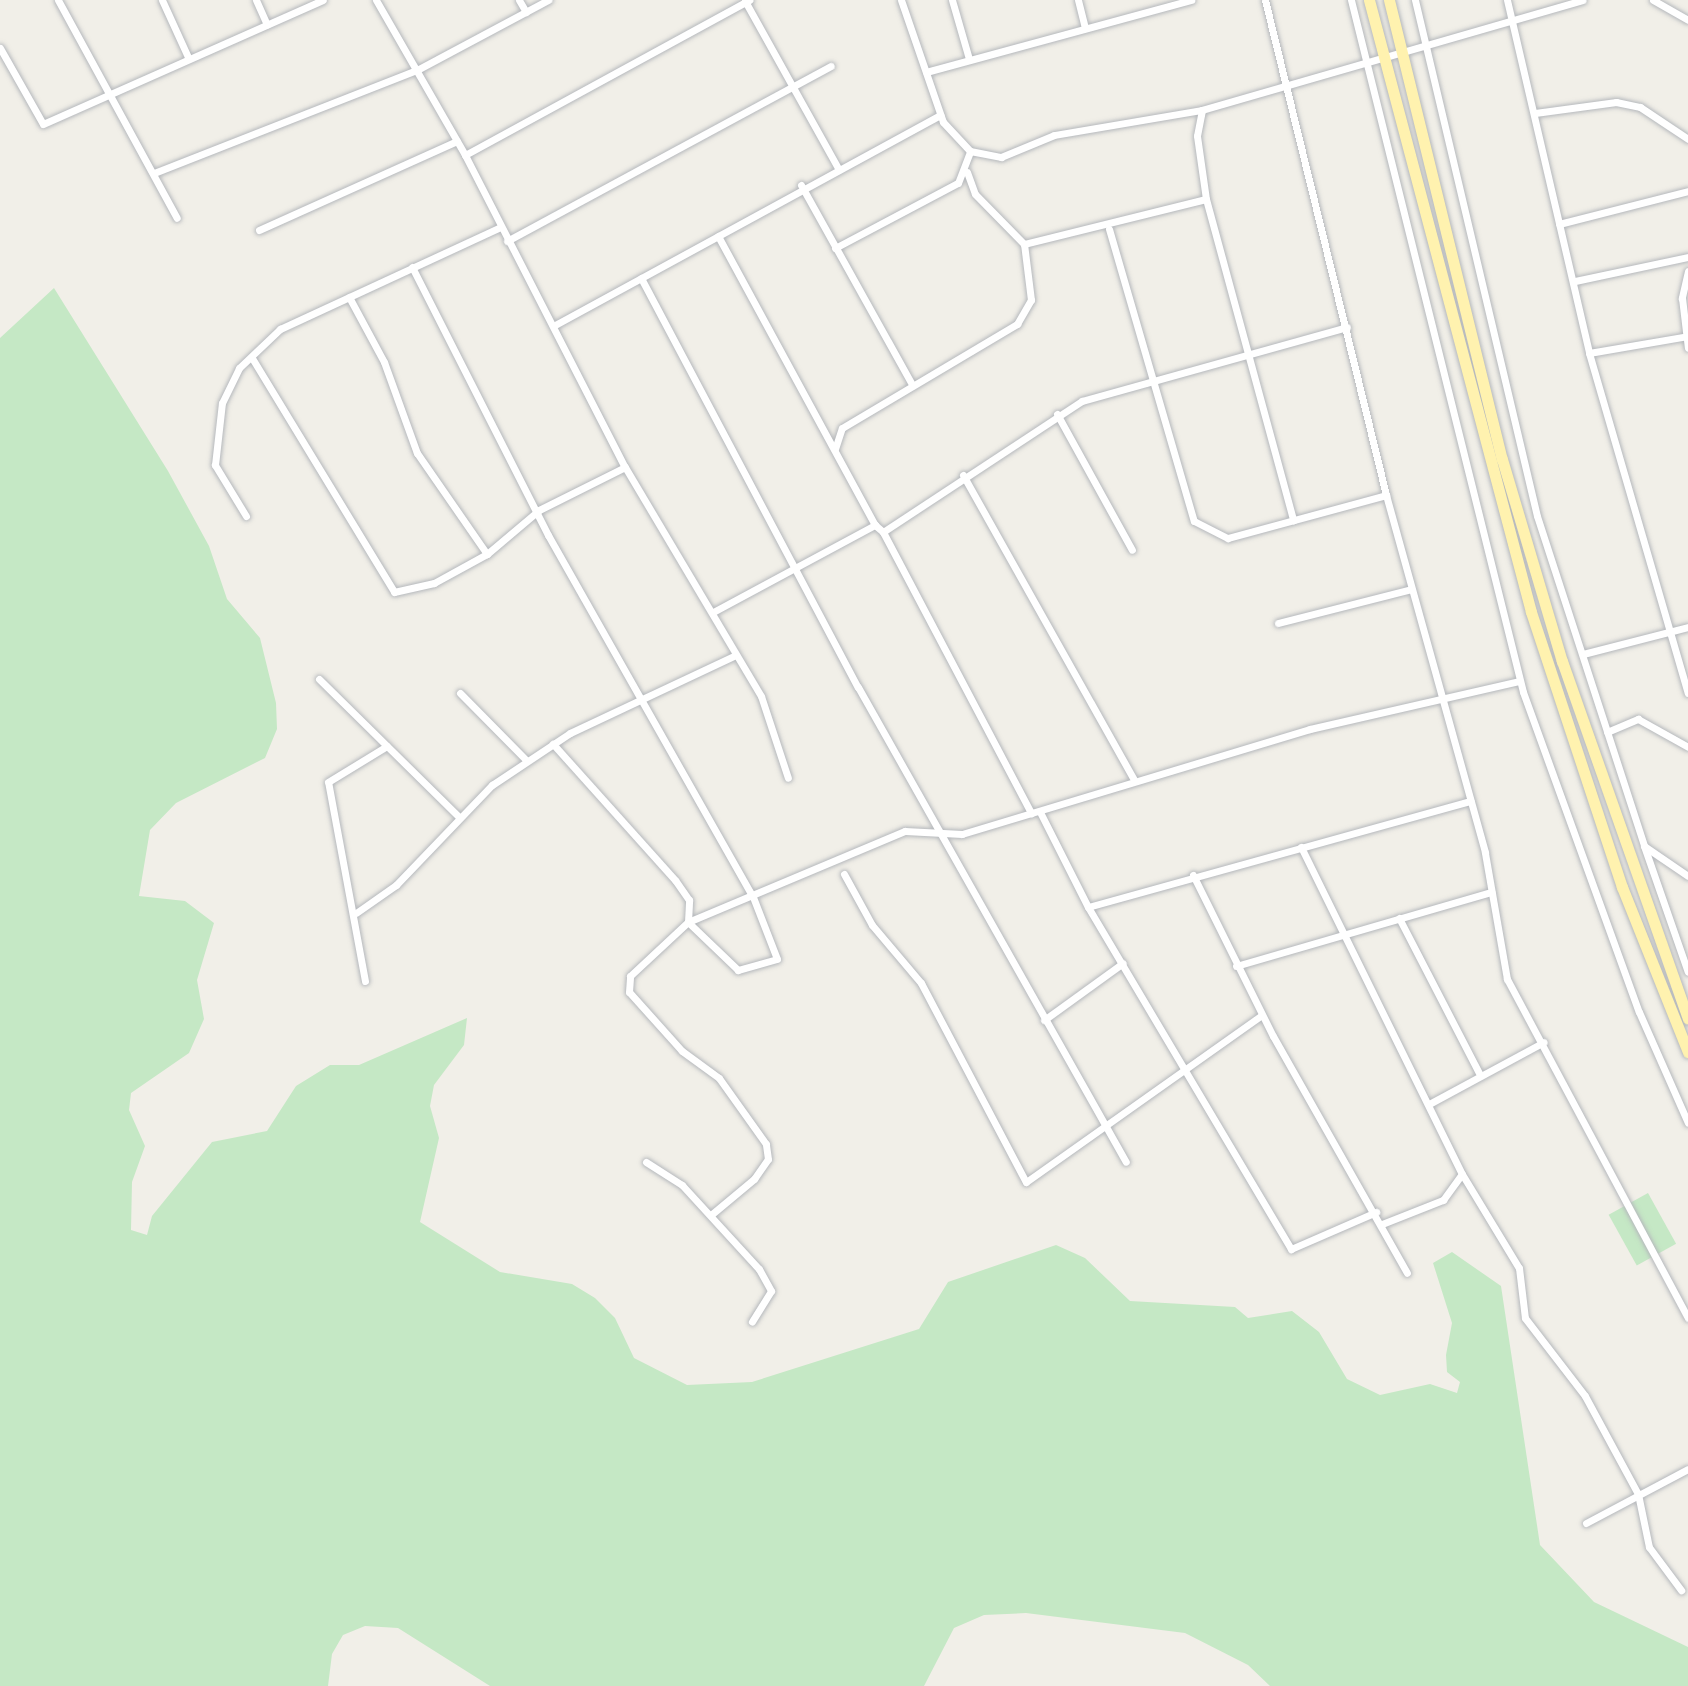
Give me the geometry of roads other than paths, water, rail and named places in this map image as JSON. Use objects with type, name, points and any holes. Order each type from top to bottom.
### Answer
[{"type":"main road","points":[[1369,0],[1531,612],[1622,887],[1688,1052]]},
{"type":"main road","points":[[1389,0],[1544,602],[1688,1018]]},
{"type":"street","points":[[58,0],[177,218]]},
{"type":"street","points":[[162,0],[188,57]]},
{"type":"street","points":[[256,0],[267,25]]},
{"type":"street","points":[[0,48],[43,124],[108,92],[323,0]]},
{"type":"street","points":[[376,0],[465,155],[499,228],[555,325],[625,467],[699,595],[715,611],[736,655],[761,696],[788,778]]},
{"type":"street","points":[[519,0],[526,12]]},
{"type":"street","points":[[154,173],[417,70],[548,0]]},
{"type":"street","points":[[901,0],[940,115],[970,151],[1007,157],[1054,135],[1202,110],[1582,0]]},
{"type":"street","points":[[952,0],[969,59]]},
{"type":"street","points":[[1078,0],[1085,28]]},
{"type":"street","points":[[926,72],[1191,0]]},
{"type":"street","points":[[1265,0],[1386,495],[1411,589],[1445,694],[1491,892],[1507,979],[1544,1042],[1688,1318]]},
{"type":"street","points":[[1351,0],[1519,681],[1639,1012],[1688,1123]]},
{"type":"street","points":[[1415,0],[1531,493],[1644,846],[1688,972]]},
{"type":"street","points":[[1507,0],[1575,281],[1589,353],[1688,693]]},
{"type":"street","points":[[1653,0],[1688,20]]},
{"type":"street","points":[[465,155],[746,1],[839,170]]},
{"type":"street","points":[[507,241],[831,66]]},
{"type":"street","points":[[1535,113],[1616,102],[1640,107],[1688,139]]},
{"type":"street","points":[[1202,110],[1197,136],[1206,199],[1293,520]]},
{"type":"street","points":[[555,325],[718,236],[801,185],[839,170],[940,115]]},
{"type":"street","points":[[259,230],[457,141]]},
{"type":"street","points":[[835,449],[842,428],[911,383],[1017,324],[1031,300],[1024,244],[975,194],[967,172],[970,151]]},
{"type":"street","points":[[835,248],[967,172]]},
{"type":"street","points":[[801,185],[911,383]]},
{"type":"street","points":[[1559,224],[1688,191]]},
{"type":"street","points":[[1024,244],[1109,229],[1206,199]]},
{"type":"street","points":[[246,516],[219,477],[214,448],[222,403],[252,358],[280,329],[499,228]]},
{"type":"street","points":[[1109,229],[1194,521],[1228,538],[1386,495]]},
{"type":"street","points":[[718,236],[1088,907],[1291,1249],[1376,1212]]},
{"type":"street","points":[[1575,281],[1688,257]]},
{"type":"street","points":[[412,267],[641,704],[753,897],[778,956],[749,972],[738,970],[688,922],[689,900],[675,880],[553,744]]},
{"type":"street","points":[[1688,271],[1688,348]]},
{"type":"street","points":[[641,278],[796,568],[946,836],[1044,1020],[1126,1162]]},
{"type":"street","points":[[349,297],[384,362],[417,453],[487,554]]},
{"type":"street","points":[[883,532],[1057,414],[1152,380],[1347,327]]},
{"type":"street","points":[[1589,353],[1686,337]]},
{"type":"street","points":[[252,358],[388,587],[434,583],[487,554],[539,510],[625,467]]},
{"type":"street","points":[[1057,414],[1132,550]]},
{"type":"street","points":[[963,475],[1134,780]]},
{"type":"street","points":[[715,611],[875,525]]},
{"type":"street","points":[[1278,623],[1411,589]]},
{"type":"street","points":[[1544,602],[1564,596]]},
{"type":"street","points":[[1583,654],[1688,627]]},
{"type":"street","points":[[356,913],[396,885],[459,817],[527,761],[553,744],[641,704],[736,655]]},
{"type":"street","points":[[319,679],[459,817]]},
{"type":"street","points":[[712,1214],[754,1179],[768,1159],[766,1144],[719,1078],[682,1051],[629,992],[630,976],[688,922],[905,831],[927,827],[946,836],[1036,812],[1134,780],[1445,694],[1519,681]]},
{"type":"street","points":[[460,693],[527,761]]},
{"type":"street","points":[[1607,732],[1638,719],[1688,747]]},
{"type":"street","points":[[365,981],[356,913],[328,782],[387,746]]},
{"type":"street","points":[[1088,907],[1193,875],[1471,801]]},
{"type":"street","points":[[1644,846],[1688,876]]},
{"type":"street","points":[[1301,847],[1431,1103],[1462,1174],[1519,1268],[1525,1318],[1581,1390],[1638,1494],[1649,1547],[1681,1590]]},
{"type":"street","points":[[844,874],[872,925],[921,983],[1024,1181],[1107,1131],[1262,1015]]},
{"type":"street","points":[[1193,875],[1262,1015],[1376,1212],[1407,1273]]},
{"type":"street","points":[[1236,966],[1491,892]]},
{"type":"street","points":[[1399,918],[1479,1073]]},
{"type":"street","points":[[1044,1020],[1123,963]]},
{"type":"street","points":[[1431,1103],[1479,1073],[1544,1042]]},
{"type":"street","points":[[646,1162],[712,1214],[771,1289],[752,1322]]},
{"type":"street","points":[[1382,1224],[1443,1200],[1462,1174]]},
{"type":"street","points":[[1586,1523],[1688,1469]]}]
